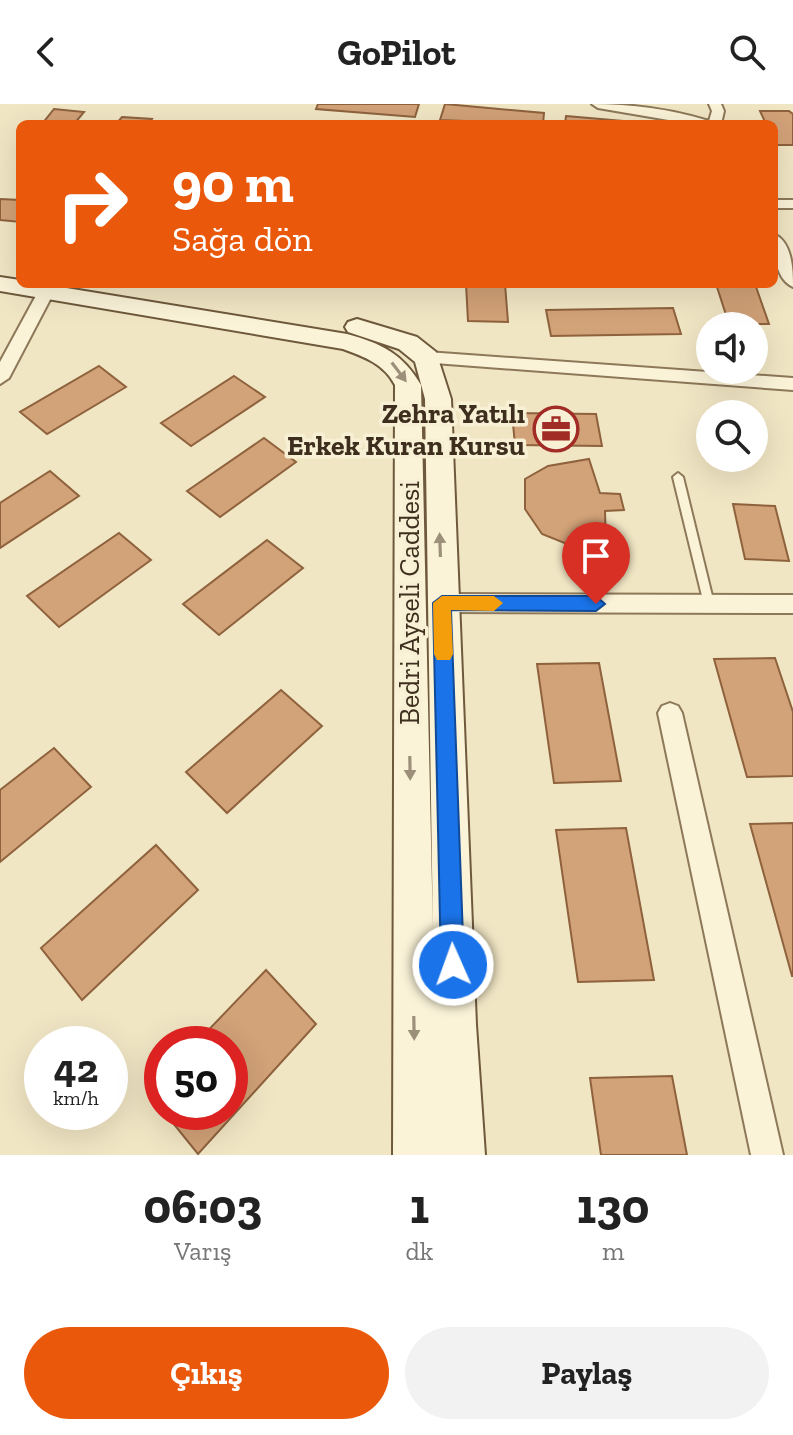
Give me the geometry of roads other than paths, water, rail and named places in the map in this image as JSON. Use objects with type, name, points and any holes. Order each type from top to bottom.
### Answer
[{"type":"main road","name":"Bedri Ayseli Caddesi","points":[[23,288],[347,342],[378,352],[400,367],[408,385],[416,1155]]},
{"type":"main road","points":[[109,288],[267,310],[366,328],[408,343],[427,358]]},
{"type":"main road","name":"Bedri Ayseli Caddesi","points":[[427,358],[438,399],[454,1010],[462,1155]]},
{"type":"street","points":[[598,104],[693,120]]},
{"type":"street","points":[[778,248],[793,282]]},
{"type":"street","points":[[0,378],[46,292]]},
{"type":"street","points":[[427,358],[793,384]]},
{"type":"street","points":[[442,603],[793,604]]},
{"type":"street","points":[[670,713],[767,1155]]},
{"type":"lane","points":[[678,477],[709,604]]},
{"type":"place","name":"Zehra Yatılı Erkek Kuran Kursu","points":[[556,429]]}]
